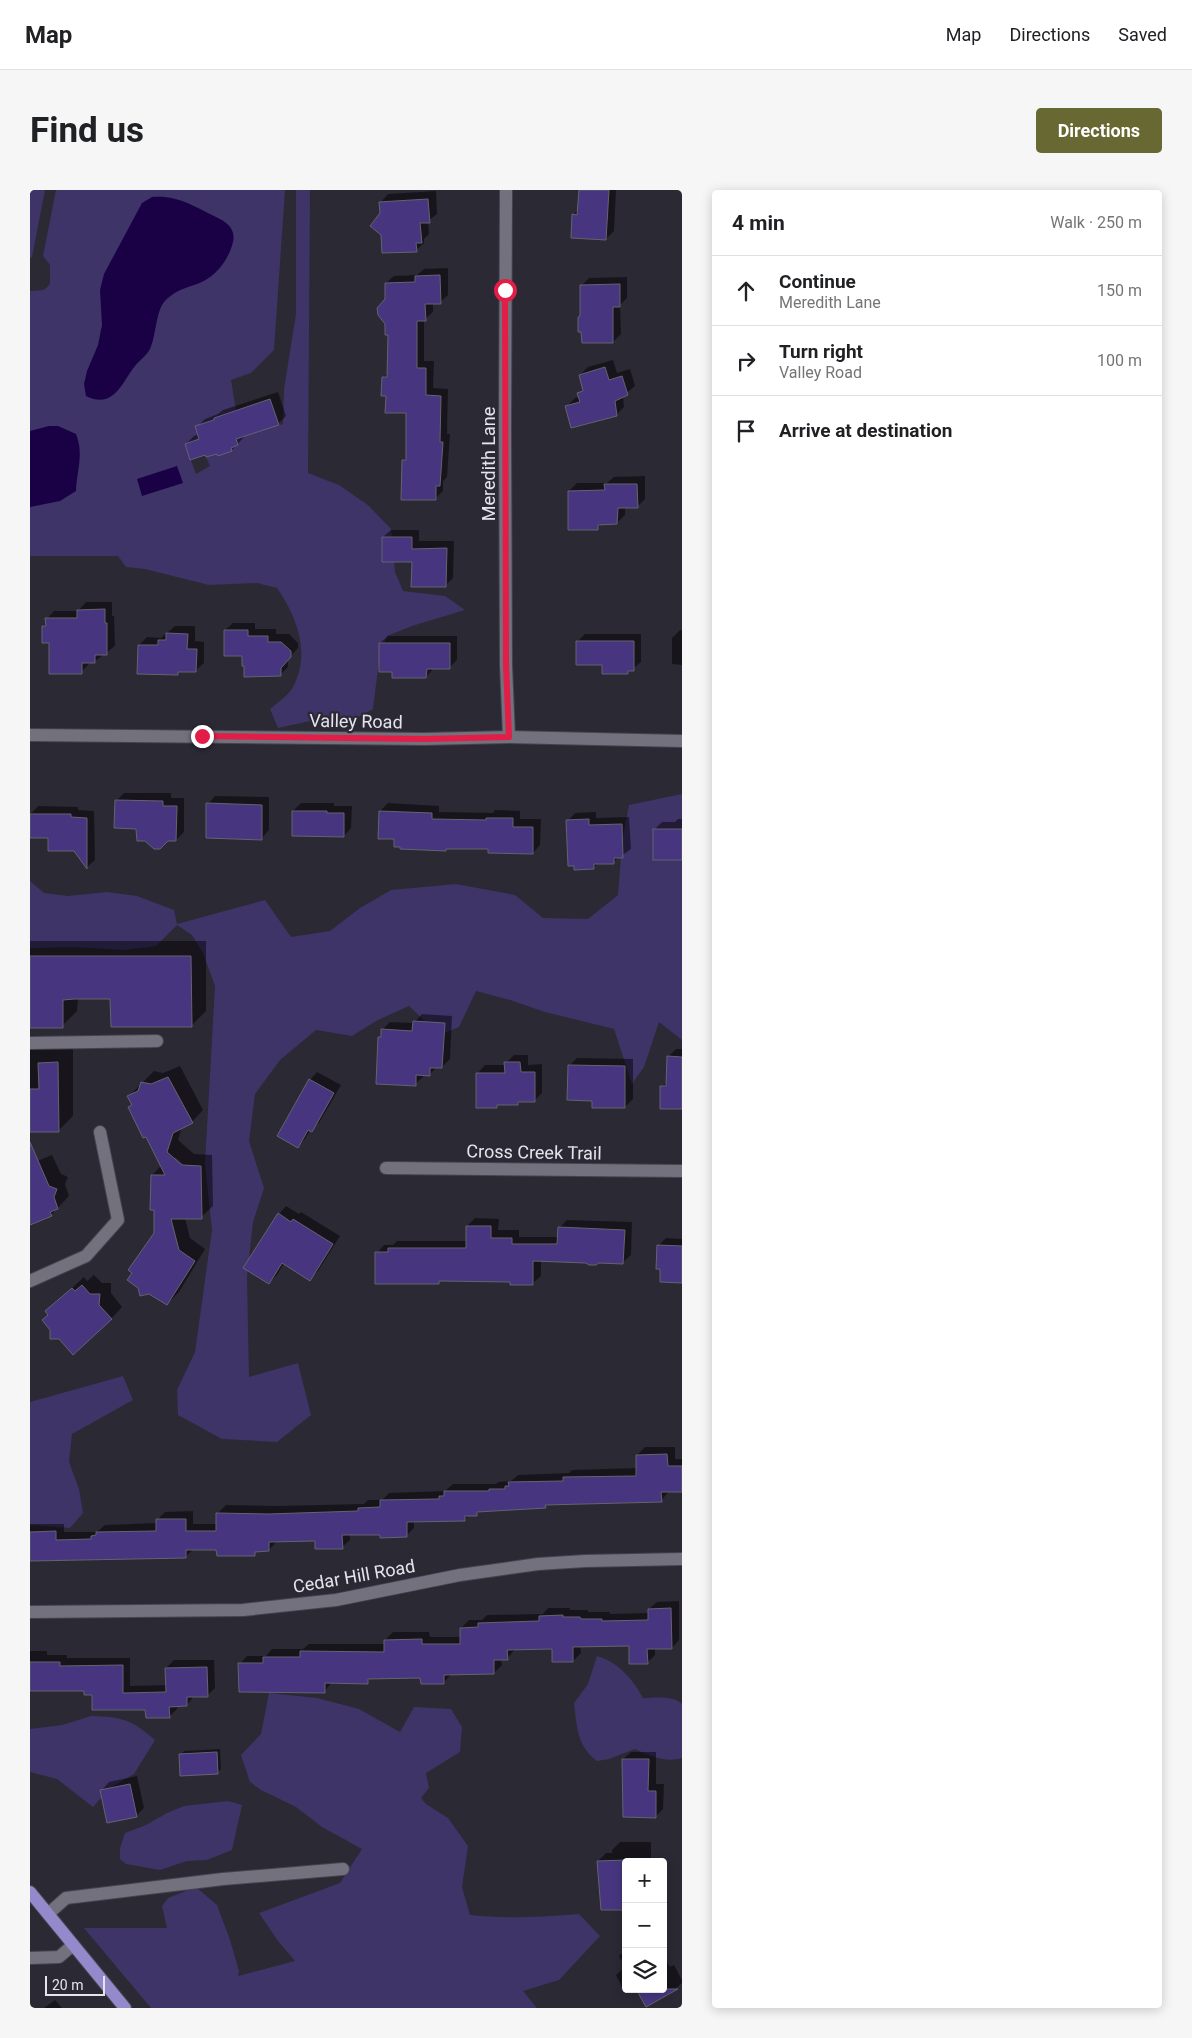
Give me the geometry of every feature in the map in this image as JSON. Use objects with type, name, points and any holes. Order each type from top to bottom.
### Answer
[{"type":"main road","points":[[30,1892],[126,2008]]},
{"type":"street","name":"Meredith Lane","points":[[506,190],[506,665],[509,737]]},
{"type":"street","name":"Valley Road","points":[[30,735],[424,739],[509,737],[682,741]]},
{"type":"street","points":[[30,1043],[157,1040]]},
{"type":"street","points":[[30,1281],[86,1256],[118,1220],[100,1132]]},
{"type":"street","name":"Cross Creek Trail","points":[[386,1168],[682,1172]]},
{"type":"street","name":"Cedar Hill Road","points":[[30,1612],[243,1610],[336,1600],[460,1575],[538,1564],[585,1560],[682,1559]]},
{"type":"street","points":[[48,1914],[66,1898],[223,1878],[343,1869]]},
{"type":"street","points":[[30,1958],[59,1957],[73,1945]]},
{"type":"shaded area","points":[[30,190],[45,190],[32,257],[30,258]]},
{"type":"shaded area","points":[[56,190],[285,190],[274,350],[251,373],[231,380],[236,410],[214,417],[214,420],[199,439],[185,444],[196,474],[210,466],[206,457],[232,451],[231,447],[238,445],[236,439],[283,424],[284,389],[296,314],[296,190],[310,190],[308,473],[339,485],[368,505],[391,529],[395,572],[403,591],[445,596],[465,610],[412,626],[387,636],[379,661],[373,709],[353,720],[315,720],[278,728],[270,709],[286,696],[293,687],[301,661],[301,648],[296,623],[277,588],[257,583],[209,585],[145,569],[126,567],[118,556],[30,556],[30,291],[44,290],[50,284],[50,265],[43,256]]},
{"type":"shaded area","points":[[152,197],[178,200],[220,219],[232,230],[234,237],[231,249],[224,263],[208,279],[178,291],[164,302],[159,312],[150,349],[116,392],[104,399],[86,396],[84,384],[87,371],[98,345],[102,325],[100,290],[104,274],[142,203]]},
{"type":"shaded area","points":[[49,426],[58,426],[76,434],[80,455],[76,491],[60,501],[30,507],[30,431]]},
{"type":"shaded area","points":[[177,466],[183,483],[142,496],[137,479]]},
{"type":"shaded area","points":[[682,794],[682,1040],[659,1022],[644,1067],[632,1084],[614,1029],[545,1012],[476,991],[459,1027],[440,1035],[409,1006],[376,1021],[352,1036],[316,1030],[280,1060],[255,1094],[249,1141],[264,1188],[253,1222],[247,1276],[249,1377],[298,1363],[311,1415],[277,1442],[222,1439],[178,1415],[177,1390],[195,1352],[212,1230],[205,1163],[215,986],[203,953],[192,935],[177,925],[156,946],[124,950],[74,947],[30,948],[30,881],[44,893],[68,896],[107,892],[137,896],[174,910],[177,924],[265,900],[291,937],[330,931],[360,908],[391,890],[456,884],[515,895],[543,918],[588,919],[618,895],[622,842],[629,805]]},
{"type":"shaded area","points":[[123,1376],[133,1400],[72,1434],[69,1462],[79,1489],[83,1513],[70,1528],[30,1525],[30,1402]]},
{"type":"shaded area","points":[[597,1656],[612,1662],[624,1672],[635,1684],[643,1698],[669,1698],[682,1704],[682,1758],[664,1759],[635,1749],[609,1759],[597,1761],[585,1749],[579,1735],[574,1703],[588,1684]]},
{"type":"shaded area","points":[[269,1693],[317,1698],[359,1709],[400,1732],[414,1707],[451,1709],[462,1727],[460,1752],[426,1773],[429,1788],[421,1798],[426,1804],[448,1818],[468,1846],[462,1887],[470,1915],[524,1917],[579,1914],[600,1936],[559,1980],[523,1991],[537,2008],[151,2008],[84,1928],[167,1928],[162,1906],[168,1898],[196,1887],[217,1905],[230,1940],[239,1971],[238,1976],[295,1961],[278,1941],[259,1913],[340,1883],[362,1849],[322,1827],[296,1807],[261,1790],[250,1782],[241,1755],[261,1734]]},
{"type":"shaded area","points":[[91,1716],[126,1720],[155,1740],[134,1774],[110,1788],[93,1807],[57,1779],[30,1772],[30,1729],[62,1725]]},
{"type":"shaded area","points":[[228,1801],[242,1805],[232,1850],[207,1860],[187,1861],[160,1870],[126,1864],[120,1859],[120,1848],[125,1833],[184,1806]]},
{"type":"building","points":[[579,190],[609,190],[606,240],[571,238],[572,214],[577,215]]},
{"type":"building","points":[[428,199],[430,223],[420,223],[422,243],[416,243],[417,252],[382,253],[381,235],[370,226],[380,213],[379,202]]},
{"type":"building","points":[[440,275],[441,304],[425,304],[426,321],[417,321],[417,368],[426,368],[426,395],[441,396],[440,442],[443,442],[440,486],[436,486],[436,500],[401,500],[402,460],[406,460],[406,413],[385,413],[386,396],[381,396],[382,377],[387,377],[388,335],[385,335],[385,324],[378,315],[377,308],[385,299],[385,283],[415,282],[415,276]]},
{"type":"building","points":[[620,284],[620,307],[613,307],[613,343],[582,343],[581,332],[578,332],[580,285]]},
{"type":"building","points":[[605,367],[609,380],[622,376],[628,395],[615,401],[617,416],[571,428],[565,406],[580,402],[577,393],[583,391],[579,375]]},
{"type":"building","points":[[270,399],[279,425],[236,439],[238,445],[231,448],[232,451],[218,456],[217,454],[206,457],[205,455],[190,460],[185,444],[199,439],[195,426]]},
{"type":"building","points":[[604,484],[637,484],[638,508],[618,508],[617,524],[598,525],[598,530],[568,530],[568,491],[605,490]]},
{"type":"building","points":[[382,537],[412,537],[412,549],[447,548],[446,587],[411,587],[412,562],[382,562]]},
{"type":"building","points":[[105,609],[107,655],[95,655],[95,663],[82,663],[82,674],[49,674],[49,643],[42,643],[42,626],[46,626],[45,618],[77,618],[77,610]]},
{"type":"building","points":[[224,630],[248,630],[248,636],[268,636],[268,642],[281,642],[291,651],[291,657],[281,668],[281,676],[244,677],[242,656],[224,656]]},
{"type":"building","points":[[166,633],[188,634],[187,649],[197,649],[196,672],[178,672],[178,675],[137,674],[138,645],[158,645],[158,640],[166,640]]},
{"type":"building","points":[[576,641],[634,641],[634,671],[628,671],[628,674],[602,674],[602,665],[576,665]]},
{"type":"building","points":[[379,643],[450,643],[450,669],[427,669],[426,678],[392,678],[392,672],[379,672]]},
{"type":"building","points":[[115,800],[163,801],[163,806],[177,806],[176,841],[168,841],[160,849],[154,849],[145,841],[137,841],[136,829],[114,828]]},
{"type":"building","points":[[206,803],[262,805],[262,840],[206,838]]},
{"type":"building","points":[[292,811],[344,813],[344,837],[292,836]]},
{"type":"building","points":[[379,811],[432,813],[432,819],[486,820],[486,818],[513,818],[513,827],[533,827],[533,854],[488,853],[488,849],[446,849],[446,851],[400,849],[400,847],[394,847],[394,839],[378,839]]},
{"type":"building","points":[[30,814],[71,814],[71,817],[87,818],[87,869],[74,851],[48,851],[48,838],[30,838]]},
{"type":"building","points":[[589,819],[589,825],[622,824],[623,858],[614,858],[614,864],[594,864],[594,869],[574,870],[574,866],[568,866],[566,820]]},
{"type":"building","points":[[653,829],[682,829],[682,860],[653,860]]},
{"type":"building","points":[[30,956],[191,956],[192,1027],[111,1027],[110,999],[74,999],[63,1000],[63,1028],[30,1028]]},
{"type":"building","points":[[413,1021],[445,1023],[442,1068],[430,1068],[430,1076],[416,1075],[416,1086],[376,1084],[378,1037],[381,1037],[381,1029],[412,1031]]},
{"type":"building","points":[[667,1056],[682,1057],[682,1109],[660,1109],[660,1086],[666,1086]]},
{"type":"building","points":[[58,1062],[59,1132],[30,1132],[30,1089],[39,1089],[38,1063]]},
{"type":"building","points":[[504,1062],[520,1062],[521,1072],[535,1072],[535,1102],[518,1102],[518,1105],[497,1105],[497,1108],[476,1108],[476,1073],[505,1073]]},
{"type":"building","points":[[568,1065],[625,1066],[625,1108],[592,1108],[592,1101],[567,1100]]},
{"type":"building","points":[[168,1077],[193,1123],[173,1133],[167,1152],[182,1165],[201,1166],[202,1219],[171,1219],[179,1250],[195,1261],[167,1305],[149,1294],[140,1296],[138,1288],[127,1280],[132,1273],[128,1270],[154,1233],[154,1210],[150,1210],[151,1175],[165,1175],[146,1137],[143,1138],[128,1107],[132,1105],[127,1096],[138,1091],[141,1082],[151,1084]]},
{"type":"building","points":[[309,1079],[334,1093],[312,1132],[308,1130],[298,1148],[277,1136]]},
{"type":"building","points":[[30,1142],[49,1186],[57,1189],[54,1197],[58,1209],[50,1212],[52,1216],[30,1225]]},
{"type":"building","points":[[278,1213],[291,1222],[293,1219],[333,1244],[310,1281],[282,1263],[269,1284],[243,1268]]},
{"type":"building","points":[[466,1226],[491,1226],[491,1238],[512,1238],[512,1244],[557,1244],[558,1227],[625,1230],[623,1264],[599,1263],[589,1265],[586,1263],[533,1261],[533,1285],[510,1285],[510,1282],[439,1281],[439,1284],[375,1284],[375,1252],[388,1252],[388,1248],[466,1248]]},
{"type":"building","points":[[657,1245],[682,1246],[682,1283],[660,1282],[660,1269],[656,1269]]},
{"type":"building","points":[[82,1285],[90,1294],[100,1294],[99,1305],[112,1319],[73,1355],[59,1339],[50,1339],[50,1330],[42,1320],[48,1315],[45,1311],[72,1288],[75,1291]]},
{"type":"building","points":[[667,1454],[668,1466],[682,1466],[682,1492],[661,1492],[662,1502],[545,1505],[546,1508],[477,1512],[477,1516],[465,1516],[465,1521],[407,1522],[407,1537],[380,1538],[380,1535],[342,1535],[343,1549],[315,1549],[315,1541],[269,1542],[269,1551],[255,1552],[255,1556],[217,1556],[216,1550],[186,1550],[186,1558],[30,1561],[30,1532],[56,1531],[56,1540],[91,1539],[91,1536],[96,1535],[96,1532],[156,1531],[156,1519],[186,1519],[186,1531],[216,1531],[216,1513],[269,1514],[358,1511],[358,1508],[380,1507],[380,1500],[439,1499],[439,1496],[444,1496],[444,1491],[505,1489],[505,1486],[509,1486],[508,1482],[563,1481],[563,1477],[636,1476],[636,1455]]},
{"type":"building","points":[[671,1608],[672,1649],[647,1649],[648,1664],[629,1664],[629,1646],[573,1647],[573,1662],[552,1662],[552,1649],[507,1650],[508,1660],[494,1660],[494,1674],[444,1675],[444,1684],[421,1684],[420,1678],[368,1679],[368,1684],[325,1683],[325,1693],[239,1692],[238,1663],[263,1663],[263,1657],[300,1657],[300,1651],[384,1652],[384,1640],[422,1639],[422,1644],[460,1644],[460,1628],[478,1627],[478,1623],[539,1621],[539,1616],[563,1615],[563,1617],[580,1617],[581,1619],[602,1619],[602,1621],[648,1620],[648,1609]]},
{"type":"building","points":[[30,1662],[60,1662],[60,1666],[123,1665],[123,1693],[166,1692],[165,1668],[207,1667],[208,1697],[187,1697],[187,1706],[169,1707],[170,1718],[146,1718],[145,1710],[92,1710],[92,1695],[84,1695],[84,1691],[30,1691]]},
{"type":"building","points":[[217,1752],[218,1774],[180,1776],[179,1754]]},
{"type":"building","points":[[622,1759],[649,1759],[648,1791],[656,1791],[656,1818],[623,1817]]},
{"type":"building","points":[[130,1784],[137,1817],[107,1823],[100,1790]]},
{"type":"building","points":[[622,1860],[622,1910],[601,1910],[597,1861]]},
{"type":"building","points":[[667,1989],[678,1989],[646,2007],[638,1993],[667,1993]]},
{"type":"route","points":[[202,736],[424,739],[509,737],[506,665],[505,290]]}]
